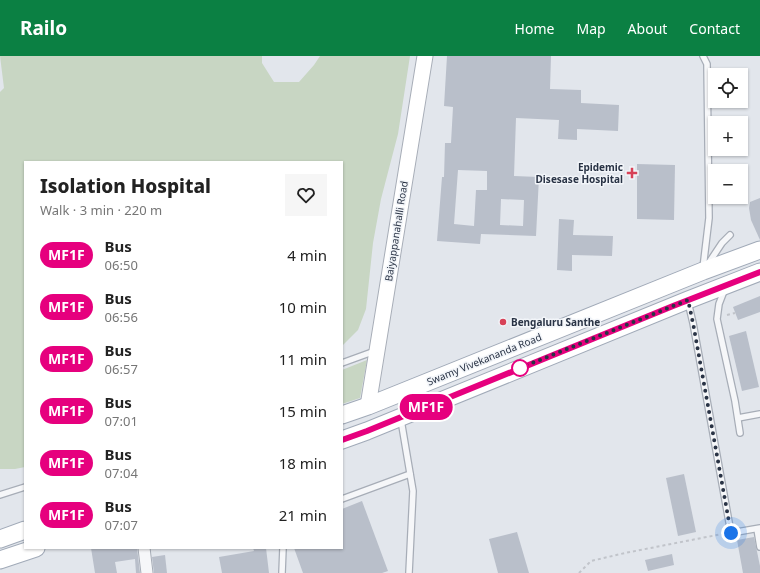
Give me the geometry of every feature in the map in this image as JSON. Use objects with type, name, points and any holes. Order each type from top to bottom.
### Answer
[{"type":"main road","name":"Swamy Vivekananda Road","points":[[343,415],[368,406],[703,271],[760,250]]},
{"type":"main road","points":[[343,440],[760,272]]},
{"type":"main road","points":[[0,539],[24,530]]},
{"type":"main road","points":[[0,560],[33,549]]},
{"type":"street","name":"Baiyappanahalli Road","points":[[368,406],[425,56]]},
{"type":"street","points":[[144,549],[147,573]]},
{"type":"lane","points":[[703,56],[707,64],[709,218],[703,271]]},
{"type":"lane","points":[[703,271],[722,243],[730,235]]},
{"type":"lane","points":[[726,285],[719,304],[717,319],[740,433]]},
{"type":"lane","points":[[688,300],[731,533],[758,528],[760,546]]},
{"type":"lane","points":[[343,363],[377,350]]},
{"type":"lane","points":[[738,418],[760,414]]},
{"type":"lane","points":[[400,417],[414,491],[409,573]]},
{"type":"lane","points":[[343,499],[410,474]]},
{"type":"lane","points":[[0,495],[24,487]]},
{"type":"lane","points":[[282,573],[283,549]]},
{"type":"path","points":[[579,573],[591,561],[731,533]]},
{"type":"green space","points":[[0,56],[262,56],[262,63],[274,82],[299,82],[320,56],[410,56],[398,134],[381,199],[373,243],[366,309],[358,330],[343,345],[343,161],[24,161],[24,467],[0,469],[0,92],[4,88]]},
{"type":"green space","points":[[367,360],[360,398],[343,404],[343,370]]},
{"type":"building","points":[[447,56],[551,56],[550,89],[581,90],[581,103],[619,105],[618,131],[577,129],[577,140],[558,139],[559,120],[516,118],[514,176],[539,177],[536,236],[481,234],[480,244],[437,241],[442,177],[444,177],[445,143],[451,143],[453,107],[444,106]],"holes":[[[458,170],[487,171],[487,190],[476,190],[474,226],[454,224]],[[501,199],[524,200],[523,226],[500,225]]]},
{"type":"building","points":[[637,164],[675,165],[674,220],[637,219]]},
{"type":"building","points":[[760,198],[760,240],[751,220],[749,208],[750,202]]},
{"type":"building","points":[[559,219],[574,220],[573,235],[613,236],[612,256],[572,255],[572,271],[557,270]]},
{"type":"building","points":[[760,296],[760,312],[738,320],[733,307]]},
{"type":"building","points":[[746,331],[759,387],[742,391],[729,336]]},
{"type":"building","points":[[684,474],[696,532],[678,536],[666,478]]},
{"type":"building","points":[[362,501],[388,571],[382,573],[303,573],[294,549],[343,549],[343,509]]},
{"type":"building","points":[[517,532],[529,573],[498,573],[489,539]]},
{"type":"building","points":[[754,537],[760,573],[743,573],[737,540]]},
{"type":"building","points":[[91,549],[137,549],[140,573],[136,573],[135,559],[115,562],[117,573],[95,573]]},
{"type":"building","points":[[253,549],[266,549],[269,573],[222,573],[219,557],[254,551]]},
{"type":"building","points":[[672,554],[674,565],[648,571],[645,560]]},
{"type":"building","points":[[165,555],[167,573],[154,573],[152,557]]},
{"type":"bus line","name":"MF1F","points":[[343,440],[760,272]]},
{"type":"place","name":"Epidemic Disesase Hospital","points":[[632,173]]},
{"type":"place","name":"Bengaluru Santhe","points":[[503,322]]},
{"type":"route","points":[[520,368],[688,300],[731,533]]}]
